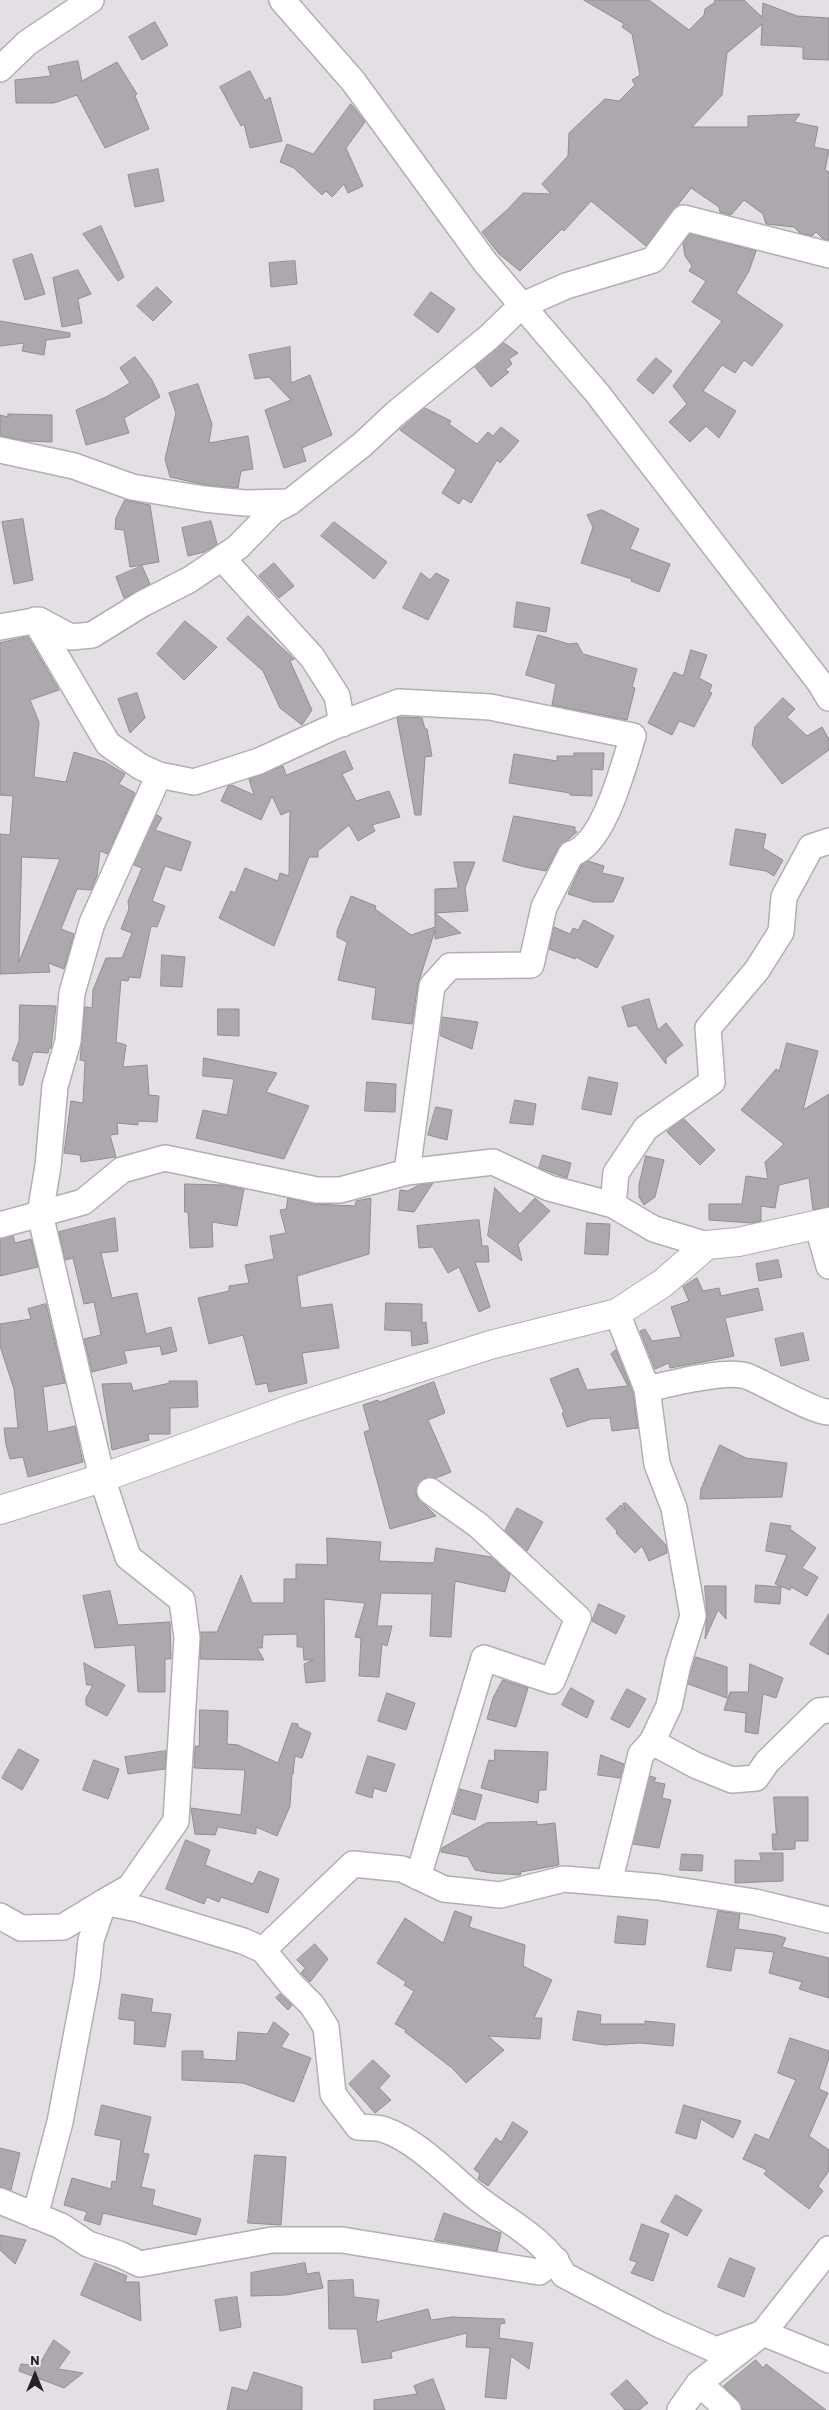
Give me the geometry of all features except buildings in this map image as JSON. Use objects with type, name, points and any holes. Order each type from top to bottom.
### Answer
[{"type":"street","points":[[0,69],[27,43],[91,0]]},
{"type":"street","points":[[282,0],[352,81],[485,262],[597,393],[820,683],[829,698]]},
{"type":"street","points":[[0,627],[39,620],[71,637],[92,635],[142,604],[189,580],[238,547],[273,511],[290,502],[489,337],[521,306],[566,286],[653,260],[684,218],[829,255]]},
{"type":"street","points":[[0,450],[74,466],[132,487],[245,503],[290,502]]},
{"type":"street","points":[[222,558],[312,657],[337,696],[342,724]]},
{"type":"street","points":[[35,620],[108,744],[128,761],[159,775],[194,782],[259,761],[342,724],[399,702],[490,707],[633,736],[606,817],[579,852],[571,854],[544,908],[531,965],[450,966],[432,986],[407,1172]]},
{"type":"street","points":[[0,1916],[21,1928],[63,1927],[130,1887],[176,1821],[187,1638],[182,1600],[128,1557],[102,1478],[40,1214],[48,1166],[55,1086],[68,1041],[72,993],[92,923],[159,775]]},
{"type":"street","points":[[613,1205],[616,1173],[646,1128],[712,1082],[708,1028],[757,970],[780,932],[784,897],[811,847],[829,841]]},
{"type":"street","points":[[0,1225],[83,1202],[122,1170],[164,1158],[317,1190],[340,1190],[407,1172],[493,1162],[549,1188],[613,1205],[654,1229],[707,1245],[738,1242],[823,1223],[829,1266]]},
{"type":"street","points":[[0,1510],[102,1478],[293,1408],[490,1345],[617,1313],[663,1282],[707,1245]]},
{"type":"street","points":[[609,1883],[642,1754],[652,1742],[669,1706],[678,1664],[693,1616],[674,1508],[657,1464],[647,1389],[617,1313]]},
{"type":"street","points":[[647,1389],[714,1376],[748,1376],[766,1387],[829,1412]]},
{"type":"street","points":[[418,1877],[484,1658],[552,1681],[578,1618],[478,1525],[430,1490]]},
{"type":"street","points":[[652,1742],[697,1766],[732,1780],[756,1778],[767,1762],[819,1711],[829,1710]]},
{"type":"street","points":[[264,1950],[353,1864],[402,1869],[444,1889],[500,1895],[564,1879],[658,1887],[755,1902],[829,1920]]},
{"type":"street","points":[[104,1902],[138,1909],[243,1941],[264,1950],[291,1984],[312,2004],[326,2026],[333,2094],[358,2127],[385,2130],[425,2153],[472,2194],[517,2224],[556,2260],[564,2275],[660,2325],[716,2350],[763,2333],[829,2360]]},
{"type":"street","points":[[35,2216],[60,2122],[87,1979],[91,1940],[104,1902]]},
{"type":"street","points":[[0,2201],[61,2226],[88,2244],[119,2254],[140,2264],[272,2240],[342,2240],[539,2272],[556,2260]]},
{"type":"street","points":[[680,2410],[699,2383],[763,2333],[829,2249]]},
{"type":"street","points":[[699,2383],[728,2410]]}]
